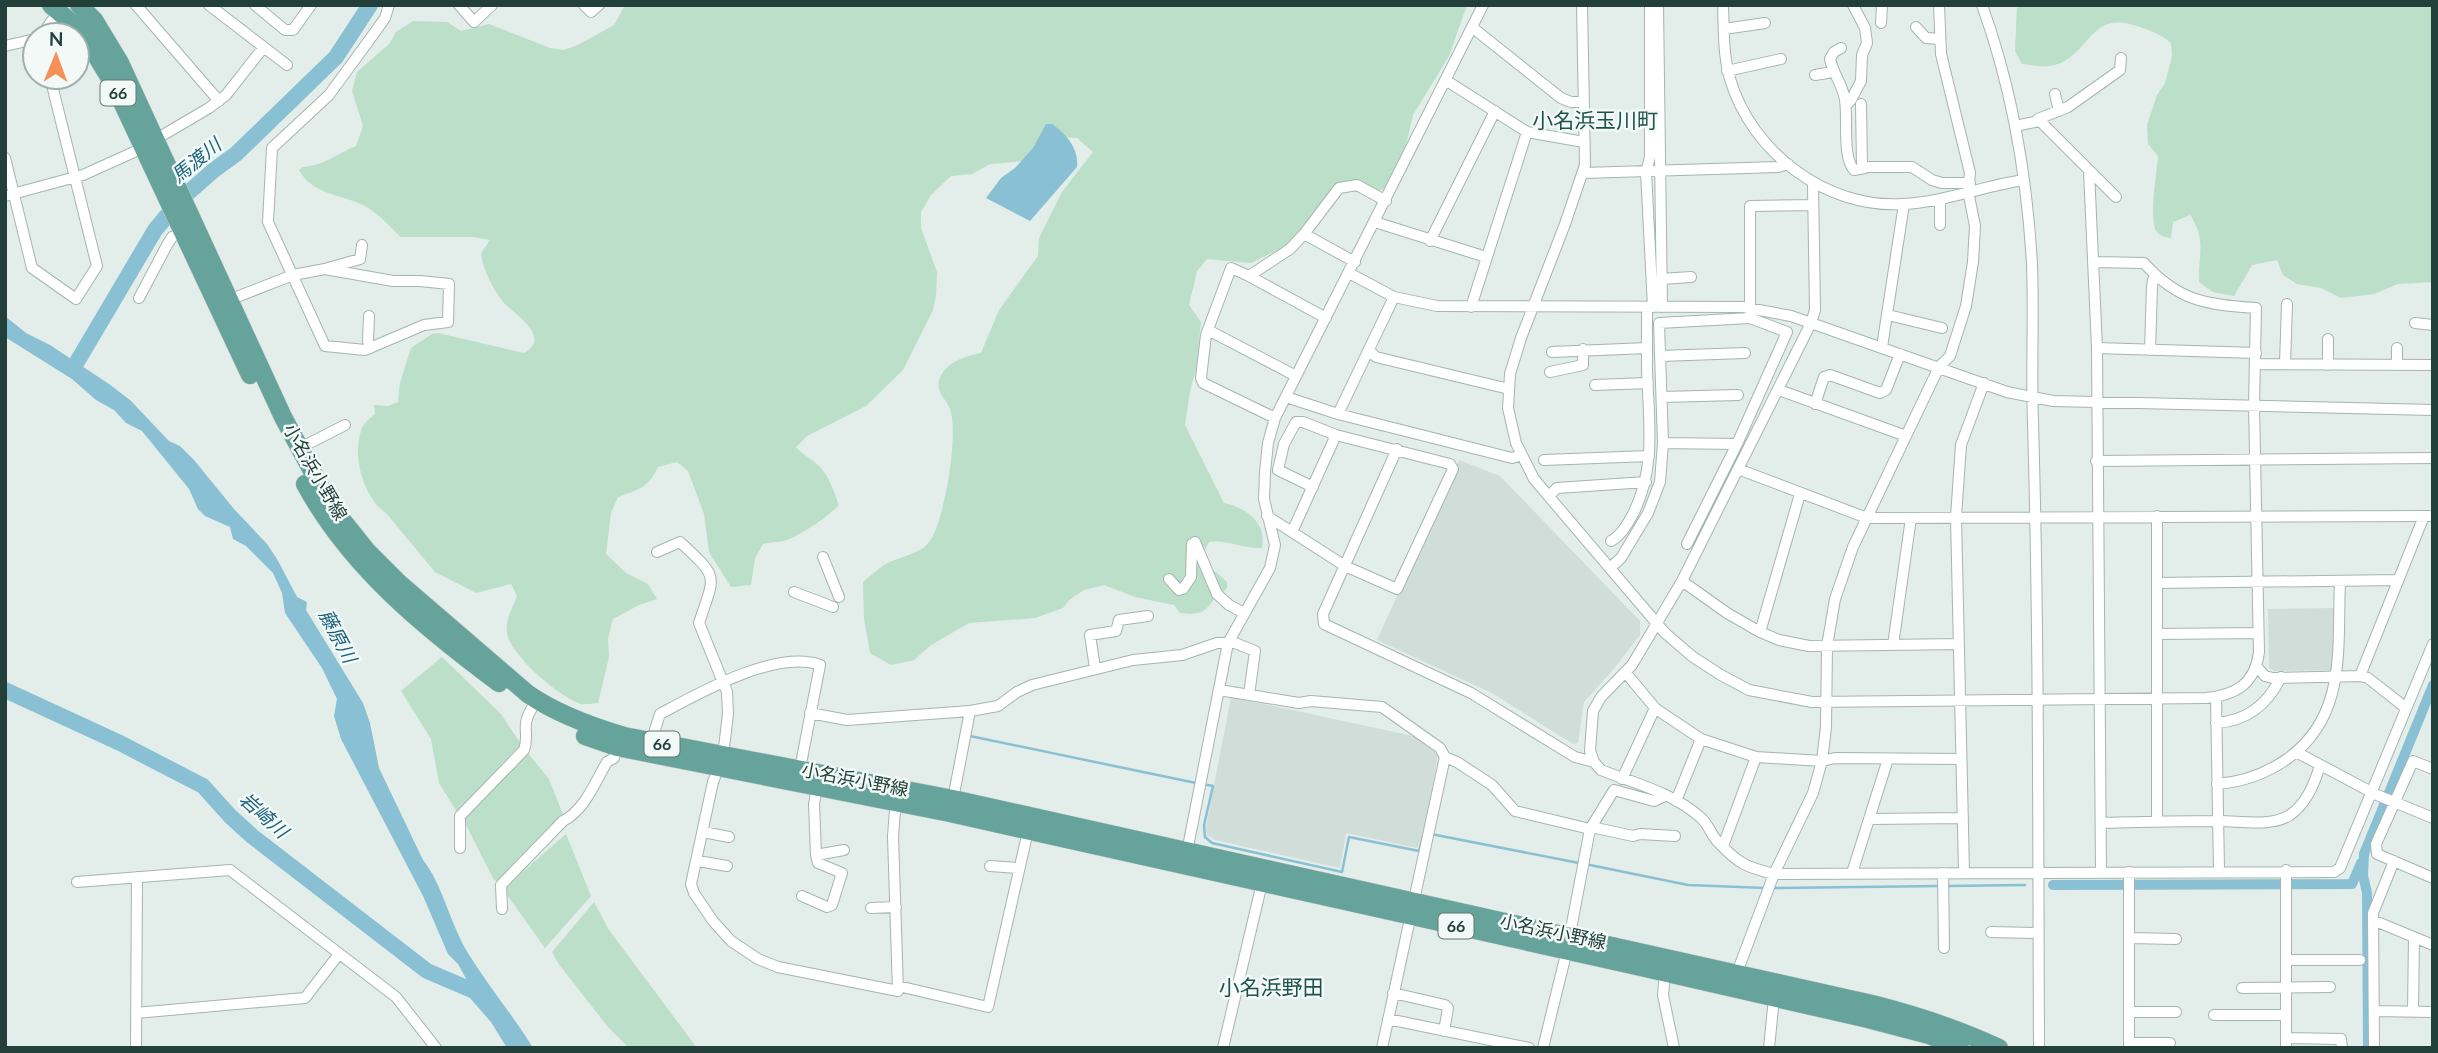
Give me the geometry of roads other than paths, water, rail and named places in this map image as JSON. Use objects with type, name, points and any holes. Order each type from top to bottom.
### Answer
[{"type":"main road","name":"小名浜小野線","points":[[79,5],[94,20],[120,63],[148,142],[184,225],[284,445],[318,508],[359,561],[415,617],[532,708],[556,723],[617,747],[720,762],[800,769],[1028,831],[1186,859],[1262,883],[1412,909]]},
{"type":"main road","name":"小名浜小野線","points":[[58,7],[82,32],[148,142]]},
{"type":"main road","name":"小名浜小野線","points":[[184,225],[229,300],[298,449],[331,506],[367,551],[399,583],[545,706],[593,727],[817,787],[953,799],[1186,859],[1734,980],[1912,1014],[1961,1030],[1999,1048]]},
{"type":"main road","name":"小名浜小野線","points":[[1568,943],[1665,972],[1734,980],[1773,998],[1893,1025],[1929,1035],[1960,1048]]},
{"type":"street","points":[[136,5],[219,101]]},
{"type":"street","points":[[209,5],[287,65]]},
{"type":"street","points":[[255,5],[285,30],[293,30],[311,5]]},
{"type":"street","points":[[325,269],[393,281],[449,284],[448,322],[424,324],[365,351],[325,346],[268,222],[272,148],[329,95],[385,18],[389,5]]},
{"type":"street","points":[[459,5],[474,22],[492,5]]},
{"type":"street","points":[[584,5],[591,12],[598,5]]},
{"type":"street","points":[[1186,859],[1228,643],[1270,568],[1275,545],[1264,499],[1268,443],[1275,418],[1483,5]]},
{"type":"street","points":[[1582,5],[1583,173],[1510,374],[1508,408],[1516,443],[1534,479],[1658,623],[1693,657],[1749,690],[1779,697],[1826,702],[2157,699],[2216,697],[2236,691],[2249,679],[2257,667],[2258,633],[2254,405],[2256,308],[2189,299],[2156,276],[2144,263],[2095,262]]},
{"type":"street","points":[[1650,5],[1650,157],[1646,172],[1654,307]]},
{"type":"street","points":[[1611,541],[1618,537],[1628,523],[1646,482],[1649,456],[1647,348],[1661,279],[1658,5]]},
{"type":"street","points":[[1723,5],[1727,71],[1738,100],[1747,117],[1776,154],[1813,185],[1853,200],[1877,204],[1904,204],[1940,198],[1969,187],[2024,180]]},
{"type":"street","points":[[1846,105],[1861,81],[1861,61],[1867,43],[1865,27],[1853,5]]},
{"type":"street","points":[[1881,23],[1882,5]]},
{"type":"street","points":[[1734,980],[1774,874],[1813,793],[1822,761],[1826,727],[1827,646],[1835,599],[1867,518],[1939,368],[1950,356],[1966,306],[1975,226],[1969,187],[1970,173],[1943,67],[1939,5]]},
{"type":"street","points":[[1983,5],[2015,126],[2024,180],[2032,264],[2038,700],[2039,1048]]},
{"type":"street","points":[[1724,29],[1765,23]]},
{"type":"street","points":[[1916,27],[1926,38],[1940,39]]},
{"type":"street","points":[[1473,28],[1561,98],[1571,102],[1584,102]]},
{"type":"street","points":[[10,195],[74,177],[148,142],[219,101],[263,48]]},
{"type":"street","points":[[1841,48],[1831,55],[1833,72],[1843,90],[1846,105],[1844,131],[1850,166],[1854,170],[1888,166],[1912,167],[1932,180],[1969,187]]},
{"type":"street","points":[[2040,121],[2038,119],[2068,107],[2120,70],[2121,58]]},
{"type":"street","points":[[1727,71],[1781,59]]},
{"type":"street","points":[[1815,75],[1833,72]]},
{"type":"street","points":[[1447,81],[1527,132],[1584,142]]},
{"type":"street","points":[[5,158],[10,195],[32,268],[76,299],[97,266],[53,91]]},
{"type":"street","points":[[2055,94],[2059,111]]},
{"type":"street","points":[[1861,104],[1861,164],[1866,168]]},
{"type":"street","points":[[1430,241],[1495,111]]},
{"type":"street","points":[[2015,126],[2040,121]]},
{"type":"street","points":[[2040,121],[2116,197]]},
{"type":"street","points":[[1471,307],[1527,132]]},
{"type":"street","points":[[1583,173],[1778,167],[1788,164]]},
{"type":"street","points":[[2089,171],[2097,348],[2101,872]]},
{"type":"street","points":[[1249,276],[1275,261],[1304,234],[1339,188],[1357,185],[1386,201]]},
{"type":"street","points":[[1813,185],[1815,310],[1811,323],[1682,581],[1648,641],[1593,711],[1590,751],[1601,770],[1671,798],[1701,817],[1718,843],[1734,860],[1751,869],[1774,874],[2129,874],[2286,870],[2334,872],[2340,868],[2375,793],[2433,644]]},
{"type":"street","points":[[1940,198],[1940,225]]},
{"type":"street","points":[[1882,347],[1904,204]]},
{"type":"street","points":[[1750,313],[1750,206],[1814,205]]},
{"type":"street","points":[[1375,222],[1486,257]]},
{"type":"street","points":[[139,298],[167,245],[184,225]]},
{"type":"street","points":[[1304,234],[1355,262]]},
{"type":"street","points":[[229,300],[293,275],[360,258],[362,245]]},
{"type":"street","points":[[1275,418],[1203,383],[1201,378],[1208,330],[1231,268],[1326,318]]},
{"type":"street","points":[[1349,273],[1394,297],[1437,306],[1654,307],[1791,316],[1984,383],[2032,398],[2053,401],[2433,410]]},
{"type":"street","points":[[2150,350],[2153,280],[2156,276]]},
{"type":"street","points":[[1661,279],[1691,277]]},
{"type":"street","points":[[1338,414],[1394,297]]},
{"type":"street","points":[[2285,364],[2287,304]]},
{"type":"street","points":[[1610,568],[1621,558],[1648,513],[1660,482],[1663,443],[1659,323],[1750,313],[1787,332],[1737,444],[1687,544]]},
{"type":"street","points":[[1888,315],[1942,328]]},
{"type":"street","points":[[369,316],[370,348]]},
{"type":"street","points":[[2415,323],[2433,325]]},
{"type":"street","points":[[1208,330],[1296,376]]},
{"type":"street","points":[[2328,339],[2328,365]]},
{"type":"street","points":[[1552,352],[1647,348]]},
{"type":"street","points":[[2097,348],[2255,358],[2285,364],[2433,365]]},
{"type":"street","points":[[2396,365],[2397,348]]},
{"type":"street","points":[[1550,372],[1583,365],[1583,349]]},
{"type":"street","points":[[1370,351],[1376,357],[1509,389]]},
{"type":"street","points":[[1660,356],[1745,353]]},
{"type":"street","points":[[1815,404],[1825,377],[1830,374],[1881,393],[1886,390],[1899,354]]},
{"type":"street","points":[[1595,385],[1648,383]]},
{"type":"street","points":[[1964,873],[1956,517],[1961,445],[1984,383]]},
{"type":"street","points":[[1779,390],[1906,436]]},
{"type":"street","points":[[1662,397],[1738,396]]},
{"type":"street","points":[[1286,397],[1338,414],[1512,458],[1522,455]]},
{"type":"street","points":[[1267,516],[1345,566],[1397,589],[1453,469],[1450,464],[1296,422],[1284,444],[1278,470],[1313,486]]},
{"type":"street","points":[[298,449],[345,425]]},
{"type":"street","points":[[1292,532],[1336,435]]},
{"type":"street","points":[[1663,443],[1737,444]]},
{"type":"street","points":[[1396,449],[1323,614],[1324,624],[1471,693],[1576,757],[1594,762]]},
{"type":"street","points":[[1544,460],[1649,456]]},
{"type":"street","points":[[2096,461],[2433,458]]},
{"type":"street","points":[[1738,469],[1867,518],[2428,516],[2398,580],[2360,676]]},
{"type":"street","points":[[1549,496],[1557,488],[1646,482]]},
{"type":"street","points":[[1760,632],[1800,494]]},
{"type":"street","points":[[2157,516],[2157,822]]},
{"type":"street","points":[[1892,645],[1911,518]]},
{"type":"street","points":[[657,552],[680,542],[707,567],[712,584],[699,623],[723,683],[728,714],[692,889],[713,921],[741,948],[778,967],[898,991],[893,836],[897,794]]},
{"type":"street","points":[[1169,579],[1179,590],[1189,582],[1192,544],[1195,542],[1217,594],[1244,613]]},
{"type":"street","points":[[823,557],[839,597]]},
{"type":"street","points":[[2157,583],[2398,580]]},
{"type":"street","points":[[1682,581],[1727,613],[1779,640],[1809,646],[1959,644]]},
{"type":"street","points":[[2217,785],[2266,772],[2296,752],[2316,732],[2325,717],[2335,687],[2340,581]]},
{"type":"street","points":[[794,592],[833,607]]},
{"type":"street","points":[[1094,668],[1090,635],[1116,631],[1119,620],[1148,616]]},
{"type":"street","points":[[2157,634],[2258,633]]},
{"type":"street","points":[[810,713],[848,720],[970,711],[998,706],[1032,685],[1133,660],[1169,658],[1217,643],[1235,643],[1256,652],[1249,695]]},
{"type":"street","points":[[650,741],[660,714],[723,683],[776,664],[795,660],[814,663],[820,665],[800,769]]},
{"type":"street","points":[[2257,667],[2265,676],[2368,678],[2406,708]]},
{"type":"street","points":[[1625,672],[1655,708],[1701,739],[1756,757],[1822,761],[1835,758],[1961,759]]},
{"type":"street","points":[[2216,723],[2238,720],[2253,713],[2276,688],[2281,677]]},
{"type":"street","points":[[1219,690],[1299,704],[1311,701],[1382,707],[1440,748],[1445,757],[1492,785],[1515,811],[1633,836],[1675,836]]},
{"type":"street","points":[[2216,697],[2219,871]]},
{"type":"street","points":[[460,848],[460,816],[524,750],[524,726],[532,708]]},
{"type":"street","points":[[1622,779],[1655,708]]},
{"type":"street","points":[[953,799],[970,711]]},
{"type":"street","points":[[1671,798],[1701,739]]},
{"type":"street","points":[[502,909],[500,886],[563,821],[577,812],[607,762],[614,758],[617,747]]},
{"type":"street","points":[[2296,752],[2375,793],[2433,818]]},
{"type":"street","points":[[1382,1048],[1445,757]]},
{"type":"street","points":[[1723,846],[1756,757]]},
{"type":"street","points":[[1852,873],[1888,759]]},
{"type":"street","points":[[2433,769],[2413,761],[2376,844],[2377,854],[2433,878]]},
{"type":"street","points":[[2101,823],[2281,819],[2291,814],[2310,790],[2320,765]]},
{"type":"street","points":[[802,896],[827,906],[832,905],[842,873],[818,863],[814,804],[817,787]]},
{"type":"street","points":[[1543,1048],[1568,943],[1590,829],[1614,790],[1654,801],[1671,798]]},
{"type":"street","points":[[1870,819],[1963,818]]},
{"type":"street","points":[[898,986],[935,988],[988,1007],[1028,831]]},
{"type":"street","points":[[703,832],[729,837]]},
{"type":"street","points":[[816,855],[844,850]]},
{"type":"street","points":[[698,860],[727,866]]},
{"type":"street","points":[[2374,1048],[2373,913],[2394,861]]},
{"type":"street","points":[[990,866],[1019,868]]},
{"type":"street","points":[[77,882],[230,870],[397,997],[436,1048]]},
{"type":"street","points":[[2286,870],[2286,1043],[2341,1039],[2342,1048]]},
{"type":"street","points":[[1943,873],[1944,948]]},
{"type":"street","points":[[2129,874],[2129,1045],[2170,1043]]},
{"type":"street","points":[[136,877],[136,1048]]},
{"type":"street","points":[[1223,1048],[1262,883]]},
{"type":"street","points":[[871,908],[896,907]]},
{"type":"street","points":[[2373,923],[2433,945]]},
{"type":"street","points":[[1991,933],[2038,933]]},
{"type":"street","points":[[2413,1012],[2414,937]]},
{"type":"street","points":[[2129,938],[2176,939]]},
{"type":"street","points":[[136,1013],[305,998],[339,954]]},
{"type":"street","points":[[2286,960],[2360,960]]},
{"type":"street","points":[[1665,972],[1663,995],[1674,1048]]},
{"type":"street","points":[[2242,988],[2330,987]]},
{"type":"street","points":[[1394,993],[1446,1004],[1448,1008],[1444,1031]]},
{"type":"street","points":[[1769,1048],[1773,998]]},
{"type":"street","points":[[2374,1011],[2433,1012]]},
{"type":"street","points":[[2129,1012],[2176,1012]]},
{"type":"street","points":[[2214,1015],[2286,1015]]},
{"type":"street","points":[[1388,1019],[1489,1044],[1529,1048]]},
{"type":"water","points":[[1046,124],[1052,124],[1070,142],[1076,154],[1077,167],[1030,221],[986,198],[1001,178],[1015,168],[1033,148]]},
{"type":"water","points":[[5,316],[26,333],[50,345],[130,400],[169,441],[180,446],[194,460],[267,544],[297,597],[307,602],[306,610],[363,703],[379,768],[423,860],[436,880],[462,942],[533,1048],[507,1048],[491,1022],[470,998],[469,984],[458,964],[448,954],[423,896],[341,739],[334,716],[337,699],[322,668],[285,613],[282,593],[273,573],[246,546],[233,539],[230,527],[205,516],[198,509],[189,489],[142,431],[126,423],[114,410],[96,400],[72,379],[5,337]]},
{"type":"waterway","name":"馬渡川","points":[[74,367],[155,230],[181,199],[236,154],[336,57],[370,5]]},
{"type":"waterway","points":[[2368,1048],[2367,893],[2363,875],[2364,854],[2433,685]]},
{"type":"waterway","name":"岩崎川","points":[[5,690],[120,743],[203,786],[252,836],[427,971],[481,994]]},
{"type":"waterway","points":[[970,736],[1196,783]]},
{"type":"waterway","points":[[1202,784],[1213,786],[1204,825],[1205,837],[1212,843],[1342,872],[1349,837],[1419,851],[1424,833]]},
{"type":"waterway","points":[[1431,834],[1579,863]]},
{"type":"waterway","points":[[2053,885],[2352,884],[2361,863]]},
{"type":"waterway","points":[[1585,864],[1688,885],[1765,888]]},
{"type":"waterway","points":[[1947,886],[2025,885]]},
{"type":"waterway","points":[[1772,888],[1940,886]]},
{"type":"district","name":"小名浜玉川町","points":[[1595,121]]},
{"type":"district","name":"小名浜野田","points":[[1271,988]]},
{"type":"water label","name":"藤原川","points":[[338,636]]}]
